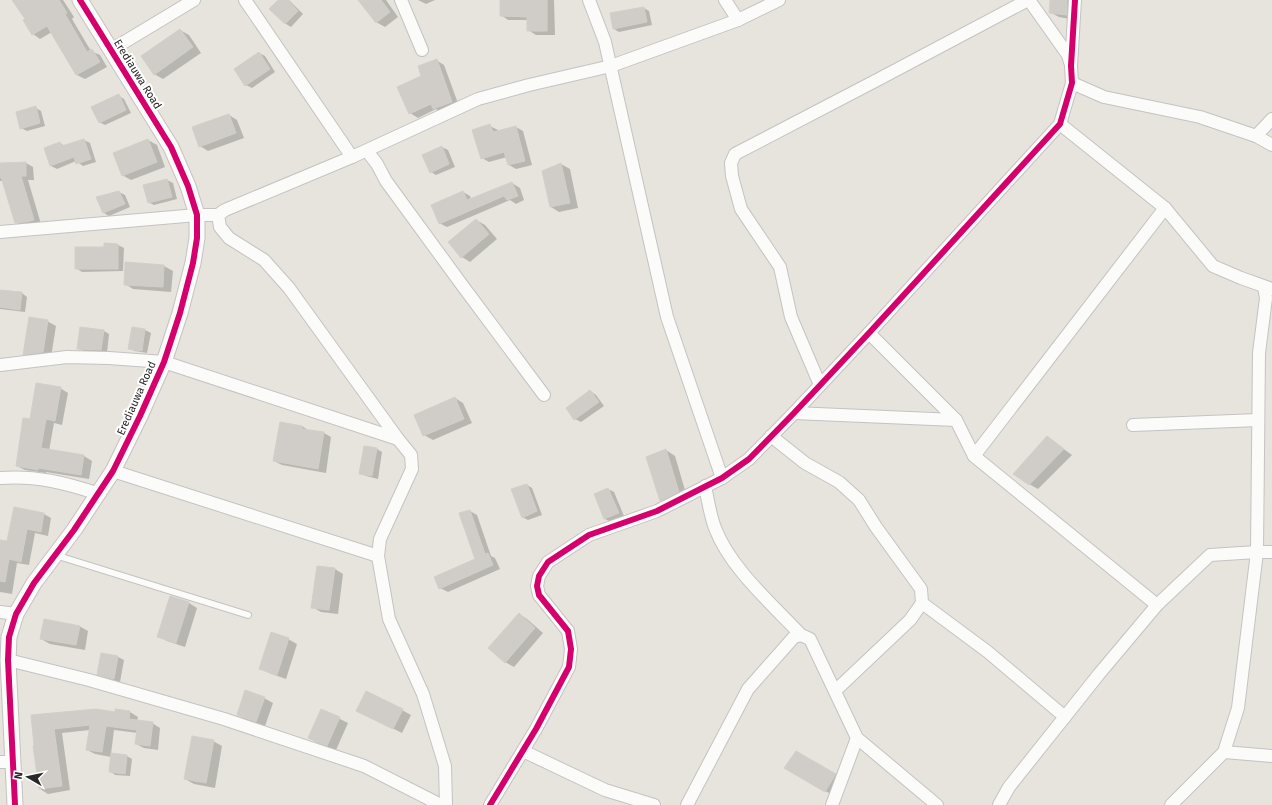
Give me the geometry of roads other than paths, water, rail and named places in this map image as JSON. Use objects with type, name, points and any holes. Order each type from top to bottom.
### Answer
[{"type":"street","name":"Erediauwa Road","points":[[15,805],[7,762],[9,637],[16,614],[34,583],[99,494],[113,471],[140,416],[164,362],[180,313],[193,263],[197,238],[197,215],[188,186],[171,147],[80,0]]},
{"type":"street","points":[[111,50],[194,0]]},
{"type":"street","points":[[245,0],[352,157]]},
{"type":"street","points":[[402,0],[422,50]]},
{"type":"street","points":[[589,0],[605,42],[611,66],[667,317],[722,478]]},
{"type":"street","points":[[725,0],[738,20]]},
{"type":"street","points":[[0,232],[197,215],[218,215],[225,210],[352,157],[478,99],[529,85],[611,66],[738,20],[779,0]]},
{"type":"street","points":[[820,385],[791,317],[780,267],[741,209],[730,163],[735,154],[1028,0],[1068,55],[1071,66]]},
{"type":"street","points":[[490,805],[536,729],[569,667],[571,649],[568,631],[539,595],[537,586],[539,576],[548,562],[589,535],[657,511],[722,478],[748,459],[870,333],[1041,147],[1060,124],[1072,83],[1071,66],[1075,0]]},
{"type":"street","points":[[1072,83],[1104,96],[1200,117],[1256,136],[1272,145]]},
{"type":"street","points":[[1256,136],[1272,118]]},
{"type":"street","points":[[1060,124],[1165,208],[1213,266],[1268,288],[1259,353],[1257,552],[1238,708],[1224,752],[1171,805]]},
{"type":"street","points":[[367,150],[377,164],[386,181],[544,395]]},
{"type":"street","points":[[974,456],[1165,208]]},
{"type":"street","points":[[218,215],[220,227],[230,238],[264,260],[289,288],[411,455],[412,469],[380,539],[378,556],[389,619],[423,694],[445,766],[446,805]]},
{"type":"street","points":[[870,333],[956,420],[974,456],[1157,605]]},
{"type":"street","points":[[0,365],[67,357],[164,362],[398,439]]},
{"type":"street","points":[[794,413],[956,420]]},
{"type":"street","points":[[1133,425],[1258,420]]},
{"type":"street","points":[[771,436],[805,464],[839,482],[859,500],[876,527],[921,589],[922,603],[910,620],[835,691]]},
{"type":"street","points":[[113,471],[378,556]]},
{"type":"street","points":[[0,478],[31,477],[69,485],[99,494]]},
{"type":"street","points":[[705,486],[715,528],[727,552],[740,571],[801,635],[810,639],[857,738],[937,805]]},
{"type":"street","points":[[998,805],[1009,787],[1099,674],[1157,605],[1210,555],[1272,552]]},
{"type":"street","points":[[922,603],[988,652],[1065,717]]},
{"type":"street","points":[[0,612],[16,614]]},
{"type":"street","points":[[687,805],[748,689],[794,637],[801,635]]},
{"type":"street","points":[[8,660],[88,680],[224,720],[364,766],[441,805]]},
{"type":"street","points":[[832,805],[857,738]]},
{"type":"street","points":[[523,750],[605,790],[654,805]]},
{"type":"street","points":[[1224,752],[1272,756]]},
{"type":"lane","points":[[55,555],[248,615]]}]
